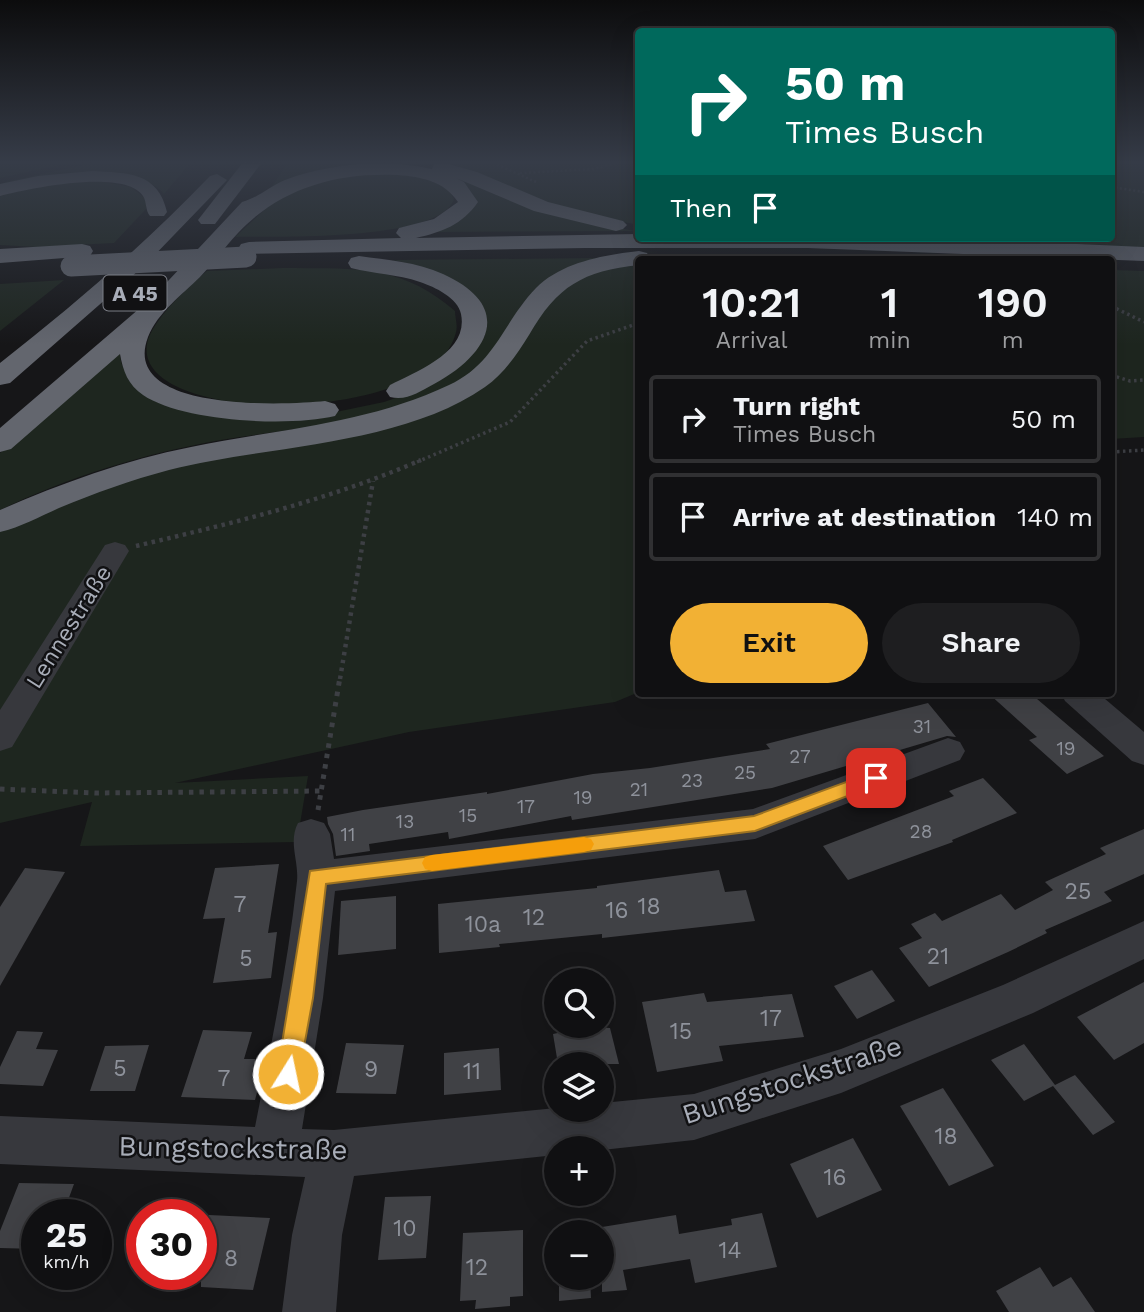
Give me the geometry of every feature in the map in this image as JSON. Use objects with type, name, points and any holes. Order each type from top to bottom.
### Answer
[{"type":"highway","points":[[0,271],[73,268],[142,222]]},
{"type":"highway","name":"A 45","points":[[0,377],[110,287],[179,222]]},
{"type":"highway","name":"A 45","points":[[137,308],[207,222]]},
{"type":"highway","points":[[233,226],[236,222]]},
{"type":"highway","points":[[0,443],[137,308],[238,222]]},
{"type":"highway","points":[[248,253],[314,241],[410,233],[442,222]]},
{"type":"highway","points":[[599,222],[635,228]]},
{"type":"highway","points":[[314,241],[635,235]]},
{"type":"highway","points":[[0,277],[248,253],[483,242],[635,241]]},
{"type":"highway","points":[[725,242],[1068,256]]},
{"type":"highway","points":[[976,242],[1058,246],[1141,259]]},
{"type":"highway","points":[[248,253],[636,248],[985,256]]},
{"type":"highway","points":[[0,253],[42,253],[73,268]]},
{"type":"highway","points":[[137,308],[131,351],[134,366],[141,378],[175,399],[205,408],[237,412],[313,412],[383,398],[444,369],[473,341],[477,326],[476,313],[455,287],[434,277],[390,266],[288,261],[248,253]]},
{"type":"highway","points":[[288,261],[538,255],[804,256]]},
{"type":"highway","points":[[712,256],[750,255]]},
{"type":"highway","points":[[0,522],[91,484],[142,468],[228,448],[369,425],[432,403],[463,389],[500,361],[536,302],[550,288],[582,270],[635,258]]},
{"type":"highway","points":[[1115,258],[1141,259]]},
{"type":"highway","points":[[1115,262],[1141,259]]},
{"type":"highway","points":[[0,262],[73,268]]},
{"type":"street","name":"Lennestraße","points":[[0,738],[115,551]]},
{"type":"street","points":[[1082,697],[1144,752]]},
{"type":"street","points":[[317,877],[755,824],[948,751]]},
{"type":"street","points":[[274,1152],[302,998],[317,877],[311,834]]},
{"type":"street","name":"Bungstockstraße","points":[[0,1140],[334,1154],[694,1117],[841,1071],[1017,999],[1144,939]]},
{"type":"street","points":[[309,1312],[317,1235],[334,1154]]},
{"type":"path","points":[[1115,308],[1144,322]]},
{"type":"path","points":[[115,551],[256,517],[373,481],[510,422],[587,341],[635,324]]},
{"type":"path","points":[[1115,376],[1130,381],[1144,380]]},
{"type":"path","points":[[1115,452],[1144,450]]},
{"type":"path","points":[[311,834],[323,791],[373,481]]},
{"type":"path","points":[[0,789],[94,793],[323,791]]},
{"type":"shaded area","points":[[0,222],[134,222],[114,243],[37,247],[0,245]]},
{"type":"shaded area","points":[[251,222],[422,222],[355,234],[235,237]]},
{"type":"shaded area","points":[[440,222],[593,222],[635,231],[428,232]]},
{"type":"shaded area","points":[[1115,222],[1144,222],[1144,248],[1032,242],[1115,242]]},
{"type":"shaded area","points":[[599,258],[564,271],[541,285],[521,306],[486,361],[458,382],[421,400],[394,410],[337,423],[221,440],[136,459],[53,487],[0,510],[0,453],[120,349],[121,362],[126,373],[144,391],[331,413],[384,402],[416,391],[476,350],[485,335],[481,304],[462,287],[418,266],[392,260]]},
{"type":"shaded area","points":[[635,264],[635,694],[615,702],[409,732],[175,783],[308,776],[297,842],[80,846],[92,802],[0,823],[0,530],[30,516],[160,469],[447,404],[549,297],[594,271]]},
{"type":"shaded area","points":[[353,269],[394,276],[434,295],[455,311],[456,332],[436,363],[397,385],[345,399],[288,405],[233,402],[186,391],[155,371],[147,344],[150,335],[172,304],[207,271]]},
{"type":"shaded area","points":[[1115,270],[1144,271],[1144,437],[1115,439]]},
{"type":"shaded area","points":[[64,280],[0,331],[0,284]]},
{"type":"building","points":[[992,697],[1035,697],[1104,756],[1067,774],[1029,740],[1037,737]]},
{"type":"building","points":[[928,703],[956,737],[947,736],[772,788],[572,820],[571,816],[449,839],[448,832],[369,844],[370,851],[336,856],[333,834],[328,824],[327,817],[363,810],[487,794],[593,774],[770,749],[766,744]]},
{"type":"building","points":[[983,778],[1017,813],[952,840],[953,842],[848,880],[823,846],[954,796],[949,791]]},
{"type":"building","points":[[1144,829],[1144,874],[1104,892],[1112,901],[1045,930],[1047,933],[1008,952],[929,987],[899,948],[922,938],[911,924],[935,913],[942,921],[1001,894],[1015,910],[1053,890],[1045,882],[1106,854],[1100,848]]},
{"type":"building","points":[[279,864],[268,933],[277,932],[271,978],[213,983],[225,918],[203,919],[215,868]]},
{"type":"building","points":[[25,868],[65,872],[0,986],[0,907]]},
{"type":"building","points":[[719,870],[725,892],[746,890],[755,921],[602,938],[602,934],[499,944],[500,947],[439,953],[438,904],[597,888]]},
{"type":"building","points":[[396,896],[396,949],[338,955],[341,901]]},
{"type":"building","points":[[872,970],[895,1001],[857,1019],[834,986]]},
{"type":"building","points":[[1144,982],[1144,1043],[1114,1060],[1077,1017]]},
{"type":"building","points":[[704,993],[707,1002],[792,994],[804,1037],[719,1046],[723,1061],[657,1072],[642,1002]]},
{"type":"building","points":[[203,1030],[252,1032],[244,1059],[266,1059],[255,1100],[181,1097]]},
{"type":"building","points":[[17,1031],[43,1032],[36,1049],[58,1050],[43,1086],[0,1084],[0,1067]]},
{"type":"building","points":[[554,1038],[612,1038],[619,1064],[614,1064],[614,1052],[556,1052]]},
{"type":"building","points":[[346,1043],[404,1045],[396,1094],[336,1093]]},
{"type":"building","points":[[1024,1044],[1055,1085],[1075,1075],[1115,1122],[1093,1135],[1053,1086],[1024,1101],[991,1060]]},
{"type":"building","points":[[149,1045],[135,1091],[90,1091],[105,1046]]},
{"type":"building","points":[[499,1048],[501,1090],[444,1095],[444,1053]]},
{"type":"building","points":[[943,1088],[994,1166],[949,1186],[900,1106]]},
{"type":"building","points":[[853,1138],[882,1190],[817,1218],[790,1164]]},
{"type":"building","points":[[19,1183],[74,1184],[68,1199],[21,1199],[21,1249],[0,1248],[0,1231]]},
{"type":"building","points":[[431,1196],[426,1258],[378,1260],[385,1197]]},
{"type":"building","points":[[762,1213],[777,1267],[695,1283],[690,1259],[623,1270],[627,1290],[602,1292],[614,1290],[614,1225],[676,1215],[679,1234],[732,1225],[731,1219]]},
{"type":"building","points":[[217,1215],[270,1218],[253,1290],[217,1288]]},
{"type":"building","points":[[523,1230],[523,1296],[510,1297],[510,1306],[475,1309],[476,1300],[460,1301],[463,1233]]},
{"type":"building","points":[[1040,1267],[1053,1287],[1071,1277],[1095,1312],[1009,1312],[996,1291]]},
{"type":"building","points":[[559,1290],[591,1290],[591,1298],[559,1301]]},
{"type":"slow traffic","points":[[432,863],[584,844]]},
{"type":"route","points":[[288,1074],[302,998],[317,877],[755,824],[876,778]]}]
